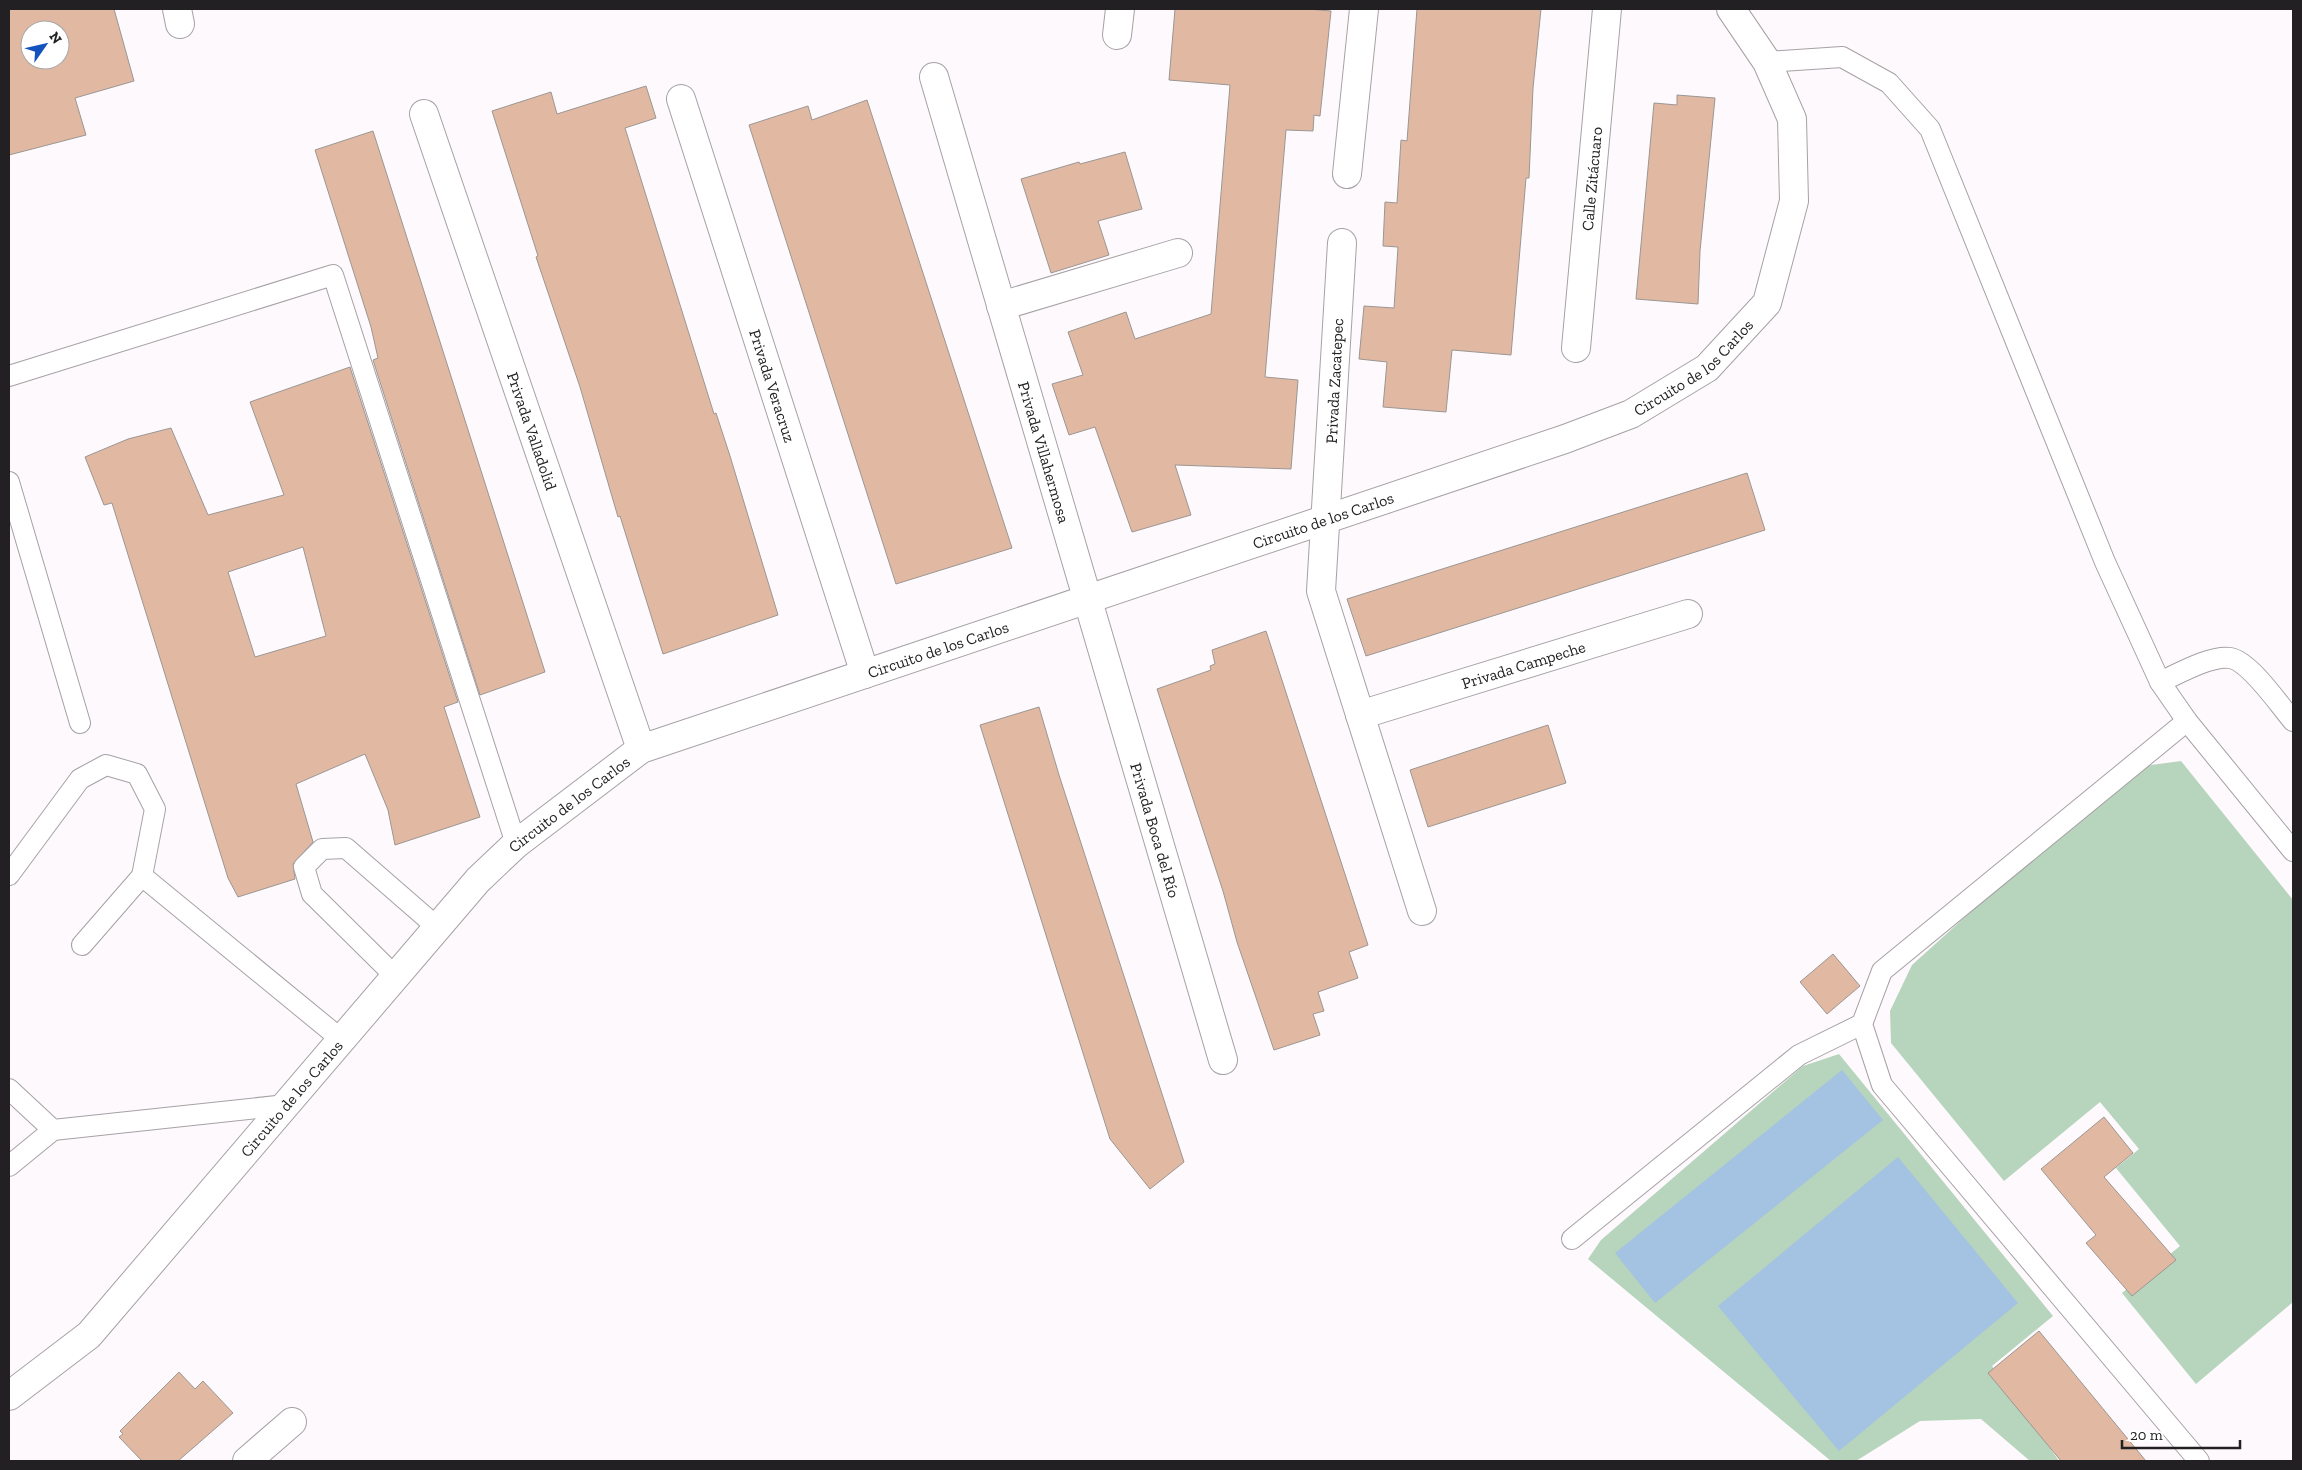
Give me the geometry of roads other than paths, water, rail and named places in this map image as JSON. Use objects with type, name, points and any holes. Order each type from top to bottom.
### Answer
[{"type":"street","points":[[1347,174],[1364,9]]},
{"type":"street","name":"Calle Zitácuaro","points":[[1576,348],[1608,9]]},
{"type":"street","name":"Circuito de los Carlos","points":[[9,1396],[90,1335],[478,880],[516,844],[641,749],[1565,439],[1631,414],[1708,368],[1766,303],[1794,201],[1792,119],[1767,62],[1731,9]]},
{"type":"street","name":"Privada Villahermosa","points":[[934,77],[1088,599]]},
{"type":"street","name":"Privada Veracruz","points":[[681,99],[864,674]]},
{"type":"street","name":"Privada Valladolid","points":[[424,114],[641,749]]},
{"type":"street","name":"Privada Zacatepec","points":[[1326,519],[1342,243]]},
{"type":"street","points":[[1001,306],[1178,253]]},
{"type":"street","points":[[1326,519],[1321,591],[1422,911]]},
{"type":"street","name":"Privada Boca del Río","points":[[1088,599],[1223,1060]]},
{"type":"street","name":"Privada Campeche","points":[[1360,715],[1688,614]]},
{"type":"street","points":[[247,1461],[292,1422]]},
{"type":"lane","points":[[1767,62],[1842,57],[1889,83],[1930,129],[2105,562],[2160,682],[2187,721],[2293,850]]},
{"type":"lane","points":[[9,376],[333,275],[516,844]]},
{"type":"lane","points":[[9,482],[80,723]]},
{"type":"lane","points":[[2160,682],[2212,660],[2231,658],[2247,668],[2293,721]]},
{"type":"lane","points":[[2187,721],[1882,971],[1862,1024],[1882,1085],[2199,1461]]},
{"type":"lane","points":[[9,875],[80,779],[106,765],[136,774],[155,809],[142,876],[82,945]]},
{"type":"lane","points":[[396,977],[312,894],[304,867],[322,849],[346,848],[438,928]]},
{"type":"lane","points":[[142,876],[342,1040]]},
{"type":"lane","points":[[1572,1239],[1798,1055],[1862,1024]]},
{"type":"lane","points":[[9,1089],[53,1130]]},
{"type":"lane","points":[[9,1166],[53,1130],[286,1105]]},
{"type":"water","points":[[1842,1070],[1883,1120],[1655,1303],[1615,1253]]},
{"type":"water","points":[[1898,1157],[2018,1303],[1839,1451],[1718,1306]]}]
